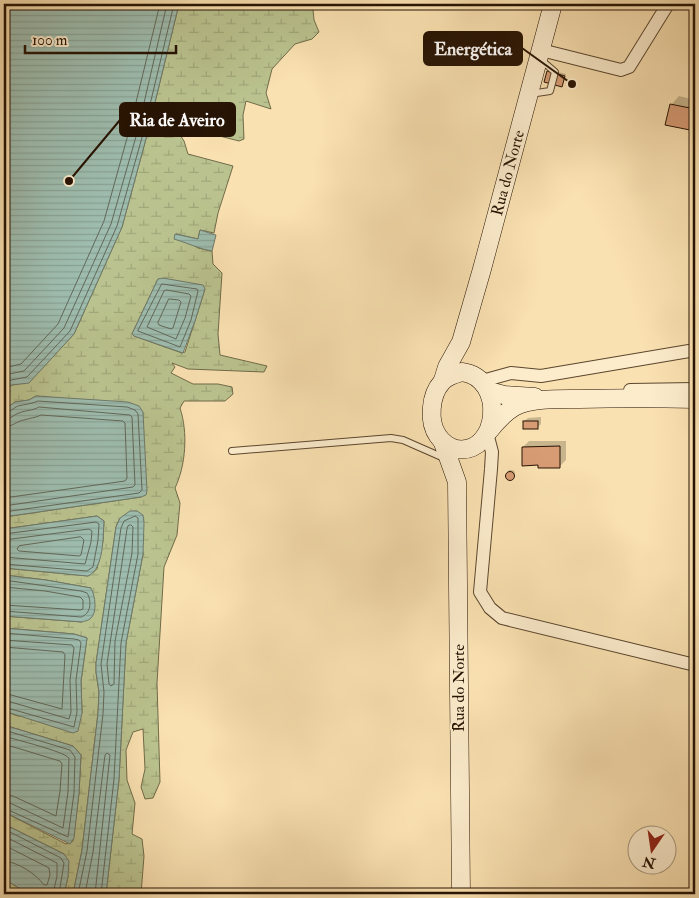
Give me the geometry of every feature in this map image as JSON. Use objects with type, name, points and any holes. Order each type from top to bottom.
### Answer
[{"type":"main road","name":"Rua do Norte","points":[[443,380],[447,367],[461,342],[553,4]]},
{"type":"main road","points":[[461,342],[464,356],[481,382],[492,405],[481,439]]},
{"type":"main road","points":[[555,399],[504,395],[462,372],[443,380],[436,390],[432,420],[436,434],[443,443],[452,448],[462,450],[481,439],[501,417],[515,407],[527,402],[555,399],[695,399]]},
{"type":"main road","name":"Rua do Norte","points":[[457,482],[481,439]]},
{"type":"main road","name":"Rua do Norte","points":[[443,443],[457,482],[461,894]]},
{"type":"street","points":[[540,54],[621,70],[629,68],[668,4]]},
{"type":"street","points":[[481,382],[511,373],[541,376],[695,350]]},
{"type":"street","points":[[612,398],[622,391],[695,389]]},
{"type":"street","points":[[481,439],[491,470],[480,592],[490,608],[502,618],[695,665]]},
{"type":"lane","points":[[232,451],[392,438],[403,440],[450,460]]},
{"type":"green space","points":[[179,4],[307,4],[313,10],[314,20],[319,32],[312,39],[295,44],[272,69],[266,93],[271,109],[246,101],[243,115],[244,139],[239,141],[173,124],[184,141],[188,154],[233,166],[218,213],[214,233],[200,230],[198,239],[176,234],[198,248],[212,251],[213,264],[222,273],[218,334],[220,355],[267,366],[264,372],[188,369],[172,363],[175,367],[171,373],[193,384],[218,384],[232,387],[233,394],[225,401],[184,401],[180,408],[183,417],[185,448],[182,469],[175,488],[180,503],[177,535],[164,567],[157,683],[160,782],[153,798],[145,799],[141,787],[145,769],[143,729],[133,732],[126,750],[127,780],[135,803],[132,834],[142,839],[144,856],[141,894],[106,894],[119,779],[126,643],[143,554],[137,511],[130,512],[124,516],[116,527],[96,663],[99,692],[98,713],[82,850],[73,894],[64,894],[68,877],[64,854],[4,824],[4,812],[66,844],[73,841],[79,793],[81,755],[73,746],[4,725],[4,711],[18,716],[82,713],[81,681],[87,638],[74,634],[4,628],[4,616],[82,622],[91,588],[4,575],[4,568],[88,576],[97,569],[103,541],[104,521],[97,516],[4,529],[4,517],[141,497],[79,400],[36,396],[29,400],[15,402],[4,410],[4,391],[12,385],[29,382],[74,334],[122,227]],"holes":[[[158,279],[205,289],[185,352],[182,353],[132,334]]]},
{"type":"green space","points":[[4,879],[29,894],[4,894]]},
{"type":"water","points":[[4,4],[179,4],[122,227],[74,334],[29,383],[12,385],[4,391]]},
{"type":"water","points":[[200,230],[216,235],[212,251],[174,239],[175,234],[198,239]]},
{"type":"water","points":[[163,278],[203,285],[205,289],[183,353],[132,334],[158,279]]},
{"type":"water","points":[[36,396],[128,402],[139,406],[143,412],[146,495],[4,517],[4,410],[15,402],[29,400]]},
{"type":"water","points":[[130,511],[137,511],[143,515],[143,554],[126,643],[119,779],[106,894],[73,894],[82,850],[98,713],[99,692],[96,663],[116,527],[120,518]]},
{"type":"water","points":[[97,516],[104,521],[102,552],[97,567],[88,576],[4,568],[4,529]]},
{"type":"water","points":[[4,575],[91,588],[95,604],[93,616],[89,620],[82,622],[4,616]]},
{"type":"water","points":[[4,628],[74,634],[87,638],[81,681],[82,713],[78,731],[73,733],[4,711]]},
{"type":"water","points":[[4,725],[73,746],[81,755],[74,838],[70,844],[4,812]]},
{"type":"water","points":[[4,824],[64,854],[69,861],[64,894],[29,894],[4,879]]},
{"type":"building","points":[[547,71],[565,76],[562,87],[544,82]]},
{"type":"building","points":[[670,104],[695,109],[695,131],[665,125]]},
{"type":"building","points":[[523,421],[538,421],[538,429],[523,429]]},
{"type":"building","points":[[560,446],[560,468],[538,468],[538,465],[522,466],[522,447]]},
{"type":"building","points":[[510,471],[515,476],[510,481],[505,476]]},
{"type":"place","name":"Energética","points":[[572,84]]},
{"type":"place","name":"Ria de Aveiro","points":[[69,181]]}]
